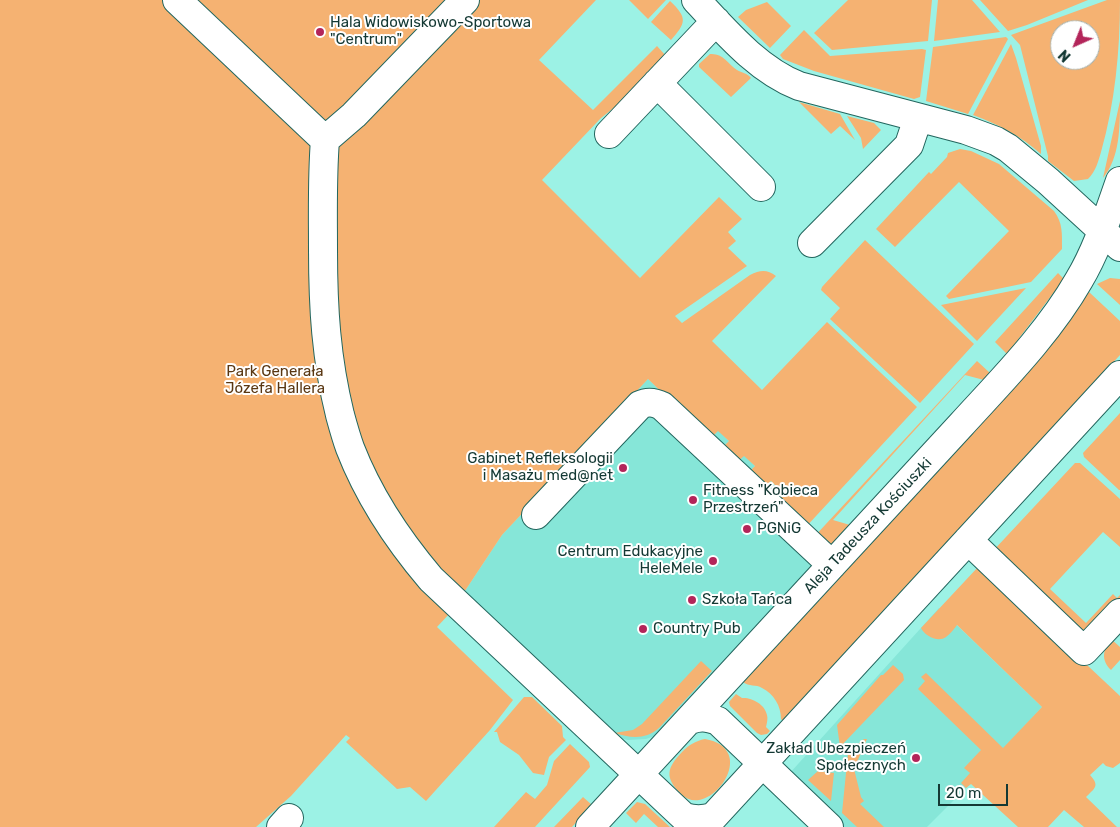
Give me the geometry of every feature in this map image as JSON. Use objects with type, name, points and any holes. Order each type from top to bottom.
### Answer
[{"type":"street","points":[[177,0],[325,140]]},
{"type":"street","points":[[465,0],[354,115],[325,140],[322,183],[324,328],[335,396],[349,446],[378,508],[410,555],[431,579],[684,817],[708,822],[1120,375]]},
{"type":"street","points":[[696,0],[762,65],[784,80],[799,86],[966,130],[996,141],[1069,200],[1111,239]]},
{"type":"street","points":[[609,134],[716,21]]},
{"type":"street","points":[[657,83],[760,187]]},
{"type":"street","points":[[812,243],[909,145],[918,118]]},
{"type":"street","name":"Aleja Tadeusza Kościuszki","points":[[590,827],[1015,366],[1111,239],[1120,181]]},
{"type":"street","points":[[536,515],[640,405],[647,402],[655,403],[662,406],[832,565]]},
{"type":"street","points":[[968,540],[1084,650],[1120,613]]},
{"type":"street","points":[[690,720],[699,717],[709,717],[718,721],[829,827]]},
{"type":"shaded area","points":[[648,379],[709,438],[718,430],[729,441],[722,449],[736,463],[744,455],[755,466],[747,474],[763,489],[770,481],[781,491],[773,499],[827,551],[661,731],[655,736],[646,739],[628,740],[619,738],[463,594],[502,535]]},
{"type":"shaded area","points":[[939,608],[1042,707],[1000,754],[927,827],[844,827],[789,774]]},
{"type":"green space","name":"Park Generała Józefa Hallera","points":[[0,0],[596,0],[539,60],[593,110],[657,46],[666,56],[620,103],[601,118],[542,180],[640,278],[719,197],[742,219],[728,232],[736,241],[728,248],[747,266],[675,316],[682,323],[750,275],[760,271],[770,272],[776,276],[712,341],[762,390],[827,322],[917,407],[804,529],[773,499],[781,491],[771,481],[762,489],[747,474],[755,466],[744,456],[736,463],[721,449],[729,441],[718,431],[710,439],[648,379],[502,535],[451,612],[437,627],[513,700],[490,730],[426,801],[410,787],[397,789],[346,742],[350,738],[346,735],[291,796],[256,827],[0,827]]},
{"type":"green space","points":[[629,0],[666,0],[648,19]]},
{"type":"green space","points":[[848,0],[932,0],[928,41],[832,50],[814,33]]},
{"type":"green space","points":[[938,0],[972,0],[1000,32],[934,41]]},
{"type":"green space","points":[[980,0],[1088,0],[1008,31]]},
{"type":"green space","points":[[1107,0],[1120,0],[1118,58],[1110,115],[1098,163],[1088,179],[1074,181],[1048,161],[1020,45],[1011,35],[1050,21],[1050,70],[1100,70],[1100,20],[1052,20]]},
{"type":"green space","points":[[670,1],[680,12],[683,20],[680,29],[671,40],[651,22]]},
{"type":"green space","points":[[767,2],[791,26],[770,48],[738,17],[746,10]]},
{"type":"green space","points":[[804,30],[830,56],[926,50],[920,97],[914,99],[814,71],[783,59],[780,55]]},
{"type":"green space","points":[[1006,37],[1008,39],[968,114],[926,101],[933,47]]},
{"type":"green space","points":[[1011,44],[1041,146],[1041,154],[1009,131],[973,115]]},
{"type":"green space","points":[[710,54],[722,57],[737,70],[751,78],[731,97],[699,67],[699,64]]},
{"type":"green space","points":[[1120,101],[1116,151],[1109,170],[1103,178]]},
{"type":"green space","points":[[799,102],[840,114],[855,140],[840,126],[831,134]]},
{"type":"green space","points":[[847,116],[874,123],[881,130],[863,149],[861,138]]},
{"type":"green space","points":[[960,149],[971,151],[999,164],[1057,215],[1061,229],[1062,249],[1031,282],[949,299],[946,296],[1009,231],[959,182],[895,247],[876,229],[929,172],[931,174],[947,157],[948,153]]},
{"type":"green space","points":[[865,240],[974,344],[920,403],[830,319],[840,308],[821,290],[822,287]]},
{"type":"green space","points":[[1058,273],[1064,279],[1007,354],[995,342]]},
{"type":"green space","points":[[1110,278],[1120,279],[1120,305],[1097,284]]},
{"type":"green space","points":[[1026,288],[977,341],[941,305]]},
{"type":"green space","points":[[1089,292],[1120,321],[1120,355],[783,721],[778,705],[770,694],[760,687],[743,682],[997,407]]},
{"type":"green space","points":[[977,361],[990,373],[984,380],[965,375],[833,520],[850,525],[827,551],[813,538]]},
{"type":"green space","points":[[1120,413],[1119,490],[1084,457],[1083,453]]},
{"type":"green space","points":[[1075,463],[1080,463],[1120,499],[1120,547],[1103,532],[1050,589],[1086,623],[1113,594],[1117,598],[1120,595],[1120,606],[1088,636],[992,552]]},
{"type":"green space","points":[[979,566],[988,572],[1120,696],[1120,763],[1113,768],[1103,763],[1090,775],[1096,784],[1086,797],[1117,827],[1084,827],[1064,810],[1048,827],[1018,827],[971,784],[966,788],[961,783],[970,773],[964,768],[981,750],[918,689],[925,681],[921,677],[926,673],[1003,748],[1042,707],[957,625],[943,639],[929,636],[921,628]]},
{"type":"green space","points":[[1110,638],[1120,647],[1120,660],[1111,670],[1104,658]]},
{"type":"green space","points":[[701,661],[712,671],[659,728],[648,735],[638,737],[614,733],[633,730],[642,724]]},
{"type":"green space","points":[[893,665],[903,674],[904,680],[840,747],[837,725],[881,675]]},
{"type":"green space","points":[[736,694],[742,698],[753,700],[764,708],[767,716],[766,727],[770,731],[767,734],[761,735],[757,733],[730,706],[729,702]]},
{"type":"green space","points":[[524,697],[532,697],[562,726],[563,737],[566,740],[549,757],[544,775],[533,773],[519,755],[500,742],[497,732],[494,732]]},
{"type":"green space","points":[[705,739],[721,745],[729,756],[730,768],[724,781],[715,792],[704,799],[692,800],[681,794],[672,783],[670,777],[671,768],[677,758],[690,745]]},
{"type":"green space","points":[[864,739],[867,739],[854,769],[861,797],[864,801],[860,804],[884,827],[857,827],[842,813],[848,753]]},
{"type":"green space","points":[[570,744],[589,762],[590,767],[535,827],[494,827],[526,792],[535,799],[547,785],[554,761]]},
{"type":"green space","points":[[818,771],[834,773],[831,801],[808,780]]},
{"type":"green space","points":[[583,797],[592,805],[572,827],[554,827]]},
{"type":"green space","points":[[637,802],[645,804],[670,827],[658,827],[644,814],[636,823],[626,813]]},
{"type":"place","name":"Hala Widowiskowo-Sportowa \"Centrum\"","points":[[320,32]]},
{"type":"place","name":"Gabinet Refleksologii i Masażu med@net","points":[[623,468]]},
{"type":"place","name":"Fitness \"Kobieca Przestrzeń\"","points":[[693,500]]},
{"type":"place","name":"PGNiG","points":[[747,529]]},
{"type":"place","name":"Centrum Edukacyjne HeleMele","points":[[713,561]]},
{"type":"place","name":"Szkoła Tańca","points":[[692,600]]},
{"type":"place","name":"Country Pub","points":[[643,629]]},
{"type":"place","name":"Zakład Ubezpieczeń Społecznych","points":[[916,758]]}]
